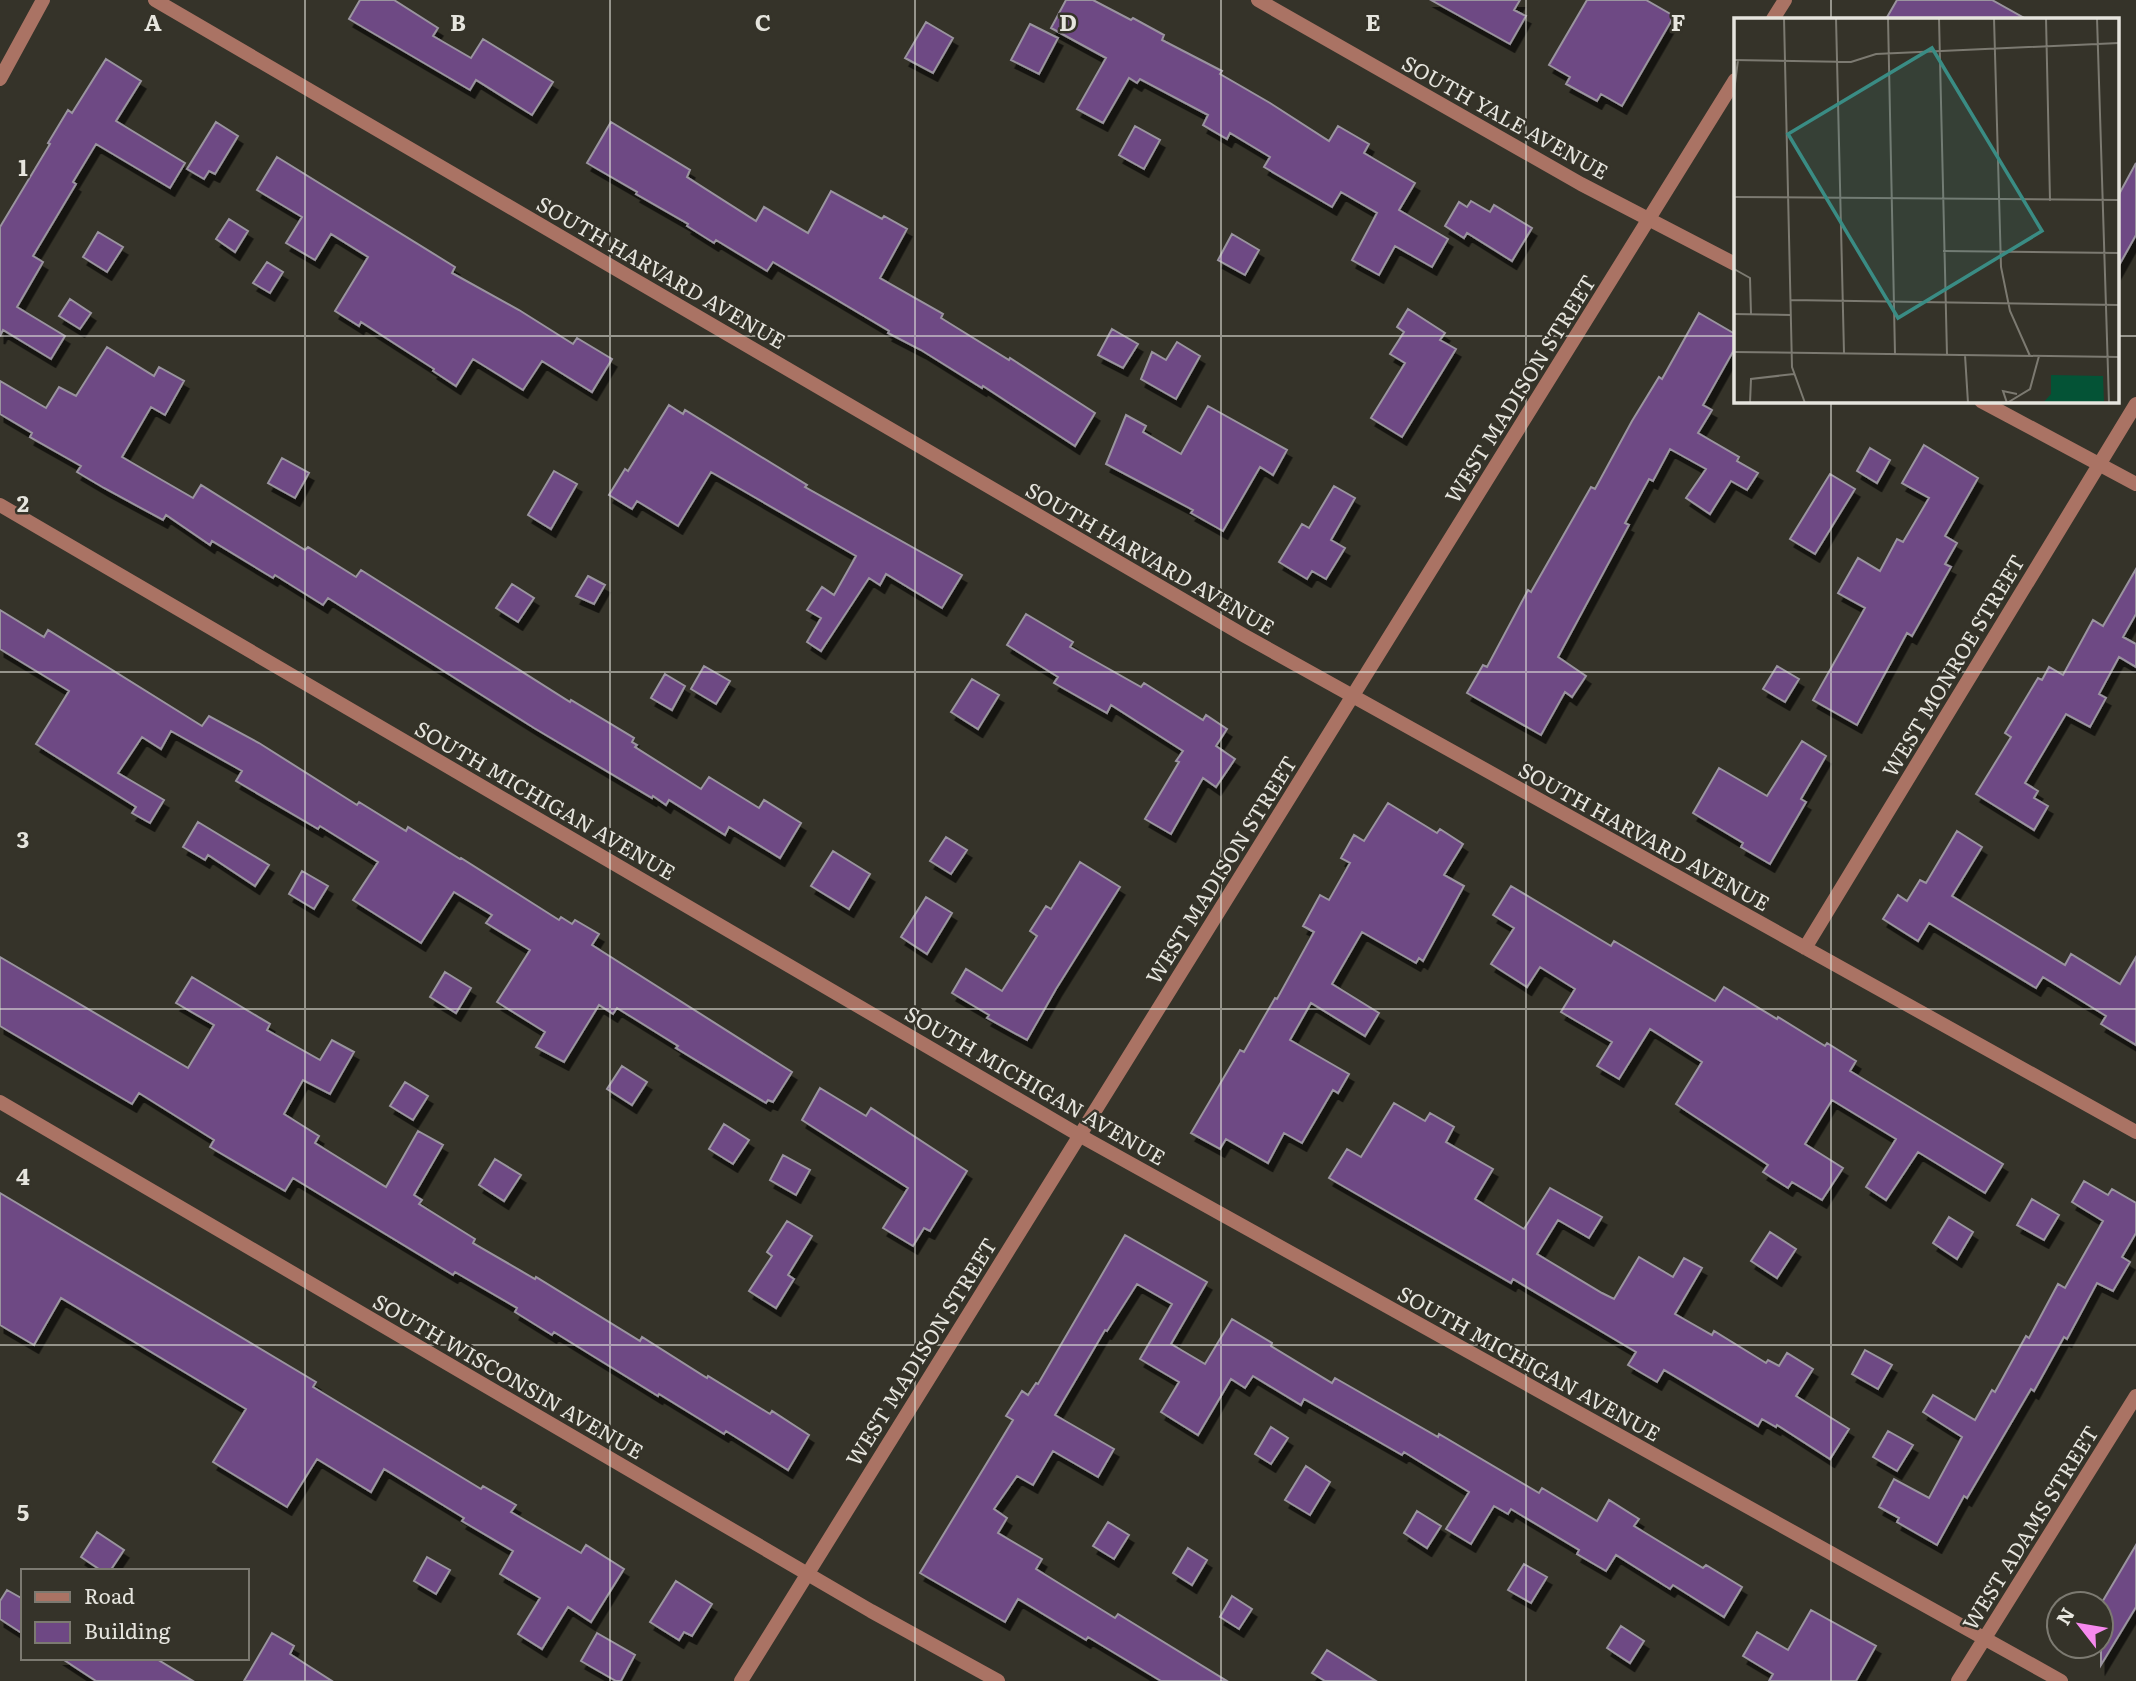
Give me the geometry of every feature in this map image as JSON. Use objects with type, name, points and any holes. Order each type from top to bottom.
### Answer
[{"type":"street","points":[[0,79],[43,0]]},
{"type":"street","name":"SOUTH HARVARD AVENUE","points":[[155,0],[1352,697],[2136,1132]]},
{"type":"street","name":"SOUTH YALE AVENUE","points":[[1258,0],[1581,184],[1734,263]]},
{"type":"street","points":[[1774,18],[1785,0]]},
{"type":"street","name":"WEST MADISON STREET","points":[[741,1681],[1734,82]]},
{"type":"street","points":[[1982,402],[2136,484]]},
{"type":"street","name":"WEST MONROE STREET","points":[[1805,948],[2136,404]]},
{"type":"street","name":"SOUTH MICHIGAN AVENUE","points":[[0,505],[1079,1135],[2061,1681]]},
{"type":"street","name":"SOUTH WISCONSIN AVENUE","points":[[0,1102],[807,1573],[998,1681]]},
{"type":"street","name":"WEST ADAMS STREET","points":[[1958,1681],[2136,1396]]},
{"type":"building","points":[[360,0],[394,0],[438,28],[433,36],[471,58],[483,39],[553,82],[532,115],[476,80],[470,90],[349,19]]},
{"type":"building","points":[[1066,0],[1093,0],[1131,20],[1133,18],[1164,35],[1162,40],[1222,71],[1220,74],[1329,141],[1338,126],[1369,144],[1364,153],[1415,183],[1399,210],[1448,239],[1432,267],[1395,246],[1379,275],[1352,260],[1377,213],[1341,192],[1332,207],[1264,167],[1270,157],[1230,133],[1227,139],[1203,125],[1208,115],[1140,79],[1137,83],[1129,78],[1103,123],[1077,109],[1106,58],[1051,28]]},
{"type":"building","points":[[1431,0],[1520,0],[1514,10],[1526,16],[1510,44]]},
{"type":"building","points":[[1587,0],[1646,0],[1674,16],[1622,106],[1601,94],[1597,101],[1566,84],[1570,77],[1549,65]]},
{"type":"building","points":[[1897,0],[1992,0],[2024,18],[1887,18]]},
{"type":"building","points":[[926,22],[953,38],[933,73],[905,58]]},
{"type":"building","points":[[1030,24],[1058,38],[1039,74],[1011,60]]},
{"type":"building","points":[[106,59],[141,81],[116,121],[185,163],[170,188],[96,144],[73,182],[76,184],[33,256],[43,262],[17,307],[65,336],[51,359],[3,330],[0,336],[0,227],[68,110],[72,113]]},
{"type":"building","points":[[216,122],[238,136],[215,174],[209,171],[204,179],[187,169]]},
{"type":"building","points":[[611,122],[690,170],[687,177],[756,221],[764,207],[808,233],[831,191],[882,219],[884,216],[907,229],[880,278],[943,314],[941,318],[1009,360],[1010,358],[1095,413],[1075,446],[983,386],[982,388],[888,333],[889,331],[773,262],[767,271],[716,240],[714,243],[687,226],[688,224],[587,163]]},
{"type":"building","points":[[1135,126],[1160,140],[1144,169],[1119,155]]},
{"type":"building","points":[[277,157],[455,267],[452,273],[573,344],[577,338],[612,359],[592,392],[542,361],[523,390],[473,359],[456,386],[361,322],[359,326],[335,311],[368,257],[331,234],[315,260],[286,243],[302,217],[257,190]]},
{"type":"building","points":[[2136,163],[2136,235],[2118,267],[2118,196]]},
{"type":"building","points":[[1471,201],[1490,212],[1494,205],[1532,228],[1512,261],[1467,233],[1464,238],[1445,226],[1459,202],[1467,207]]},
{"type":"building","points":[[229,219],[248,231],[235,252],[216,239]]},
{"type":"building","points":[[98,232],[123,247],[107,272],[83,257]]},
{"type":"building","points":[[1232,234],[1259,250],[1245,275],[1218,260]]},
{"type":"building","points":[[267,262],[283,272],[270,293],[253,283]]},
{"type":"building","points":[[70,299],[91,313],[80,329],[59,316]]},
{"type":"building","points":[[1408,309],[1445,333],[1440,340],[1456,349],[1402,437],[1371,418],[1405,363],[1390,354],[1404,332],[1397,327]]},
{"type":"building","points":[[1699,313],[1734,333],[1734,350],[1703,405],[1712,410],[1698,433],[1739,457],[1737,461],[1758,473],[1747,490],[1731,481],[1710,514],[1686,498],[1706,469],[1670,449],[1653,481],[1649,479],[1625,523],[1629,525],[1558,657],[1586,676],[1572,697],[1565,692],[1541,735],[1467,693],[1483,665],[1487,667],[1528,590],[1531,592],[1591,487],[1595,489],[1659,377],[1662,379]]},
{"type":"building","points":[[1112,329],[1138,344],[1123,368],[1098,355]]},
{"type":"building","points":[[1177,342],[1200,356],[1176,399],[1141,379],[1152,352],[1166,360]]},
{"type":"building","points":[[107,347],[154,376],[159,367],[184,381],[165,415],[151,407],[122,457],[193,498],[201,485],[305,550],[308,547],[356,577],[361,570],[570,702],[571,700],[634,738],[632,742],[637,745],[635,747],[701,789],[709,777],[759,808],[764,800],[801,823],[780,858],[729,827],[725,835],[669,800],[666,805],[653,796],[652,798],[534,728],[328,598],[323,605],[212,541],[210,545],[166,515],[163,520],[104,488],[77,472],[81,466],[30,437],[32,433],[0,414],[0,381],[46,408],[59,387],[76,396]]},
{"type":"building","points":[[669,405],[683,414],[685,410],[807,485],[805,487],[962,575],[942,608],[886,574],[880,585],[869,578],[821,651],[807,642],[821,618],[807,610],[822,587],[834,595],[856,556],[711,472],[678,526],[637,501],[632,509],[609,495],[625,469],[628,471]]},
{"type":"building","points":[[1208,406],[1287,450],[1273,475],[1260,467],[1223,531],[1191,513],[1193,510],[1106,464],[1126,415],[1146,426],[1143,432],[1181,454]]},
{"type":"building","points":[[1924,445],[1978,478],[1945,536],[1957,543],[1945,564],[1951,567],[1912,636],[1907,633],[1857,725],[1813,700],[1865,608],[1838,593],[1858,558],[1880,571],[1897,539],[1903,542],[1929,498],[1902,483]]},
{"type":"building","points":[[1870,448],[1890,460],[1877,483],[1857,471]]},
{"type":"building","points":[[282,458],[309,473],[295,498],[268,483]]},
{"type":"building","points":[[554,471],[577,484],[551,529],[528,515]]},
{"type":"building","points":[[1830,474],[1855,489],[1815,554],[1790,539]]},
{"type":"building","points":[[1334,486],[1355,498],[1331,540],[1345,548],[1326,579],[1312,571],[1307,579],[1279,562],[1302,524],[1309,528]]},
{"type":"building","points":[[2136,569],[2136,614],[2123,637],[2136,644],[2136,667],[2119,657],[2099,694],[2106,698],[2090,727],[2066,714],[2025,783],[2038,791],[2034,798],[2048,806],[2034,830],[1976,794],[2011,737],[2005,733],[2038,678],[2042,680],[2049,667],[2063,675],[2093,620],[2103,626]]},
{"type":"building","points":[[588,576],[605,585],[594,604],[576,596]]},
{"type":"building","points":[[512,584],[534,598],[518,622],[496,608]]},
{"type":"building","points":[[0,610],[44,637],[48,630],[202,726],[209,716],[259,743],[357,805],[359,802],[406,831],[408,827],[461,858],[559,920],[561,917],[572,924],[575,920],[599,934],[592,945],[792,1072],[773,1102],[768,1100],[766,1103],[617,1008],[613,1014],[599,1005],[564,1062],[536,1047],[545,1032],[497,1002],[530,950],[486,923],[492,915],[454,892],[421,943],[353,900],[378,862],[320,826],[318,829],[236,781],[242,771],[171,731],[161,749],[142,737],[118,773],[164,800],[150,823],[132,813],[136,807],[36,744],[69,691],[0,649]]},
{"type":"building","points":[[1026,614],[1073,642],[1070,647],[1141,687],[1144,683],[1203,720],[1206,715],[1227,729],[1216,746],[1235,759],[1216,787],[1203,778],[1171,834],[1145,819],[1183,751],[1111,705],[1107,713],[1054,683],[1058,677],[1007,645]]},
{"type":"building","points":[[704,666],[730,681],[716,704],[691,689]]},
{"type":"building","points":[[1777,666],[1799,679],[1785,702],[1763,689]]},
{"type":"building","points":[[665,674],[685,686],[672,710],[651,698]]},
{"type":"building","points":[[972,679],[999,695],[978,729],[951,712]]},
{"type":"building","points":[[1802,741],[1826,756],[1801,799],[1806,802],[1770,864],[1741,847],[1743,843],[1693,813],[1719,768],[1767,796]]},
{"type":"building","points":[[1388,803],[1437,833],[1440,829],[1463,844],[1444,875],[1464,886],[1423,961],[1419,958],[1416,963],[1362,932],[1332,984],[1379,1013],[1365,1036],[1311,1003],[1290,1040],[1349,1074],[1338,1093],[1333,1090],[1302,1143],[1284,1133],[1268,1163],[1226,1139],[1220,1149],[1191,1133],[1240,1050],[1244,1052],[1275,998],[1277,999],[1314,932],[1303,926],[1320,895],[1329,900],[1350,863],[1341,858],[1354,835],[1364,841]]},
{"type":"building","points":[[198,822],[269,865],[255,886],[208,855],[205,860],[183,847]]},
{"type":"building","points":[[1957,831],[1982,847],[1952,896],[2065,965],[2071,954],[2120,984],[2136,957],[2136,1045],[2101,1024],[2106,1016],[2043,977],[2036,988],[1929,923],[1918,941],[1883,919],[1898,895],[1907,901],[1920,880],[1926,883]]},
{"type":"building","points":[[946,837],[967,850],[951,874],[930,861]]},
{"type":"building","points":[[833,851],[870,874],[849,909],[811,886]]},
{"type":"building","points":[[1080,862],[1120,887],[1027,1040],[987,1018],[989,1015],[952,993],[966,969],[1002,991],[1037,936],[1030,931],[1046,906],[1051,909]]},
{"type":"building","points":[[302,871],[328,886],[314,909],[289,894]]},
{"type":"building","points":[[1511,886],[1611,946],[1614,941],[1715,1001],[1724,987],[1825,1046],[1827,1043],[1856,1061],[1850,1071],[2003,1164],[1985,1193],[1918,1152],[1886,1200],[1866,1187],[1896,1139],[1832,1100],[1805,1144],[1843,1168],[1822,1200],[1792,1182],[1788,1188],[1763,1172],[1768,1165],[1676,1104],[1702,1062],[1650,1029],[1619,1079],[1597,1066],[1612,1042],[1561,1012],[1575,989],[1540,967],[1527,987],[1491,964],[1514,928],[1493,915]]},
{"type":"building","points":[[926,897],[952,913],[927,954],[901,937]]},
{"type":"building","points":[[0,957],[188,1068],[214,1025],[176,1003],[192,977],[270,1024],[267,1030],[320,1060],[332,1040],[354,1052],[330,1094],[303,1080],[284,1114],[319,1136],[315,1143],[386,1187],[418,1131],[443,1145],[414,1195],[422,1200],[419,1204],[475,1239],[473,1243],[535,1279],[536,1277],[640,1341],[642,1337],[770,1414],[772,1411],[809,1435],[788,1470],[726,1431],[724,1434],[659,1394],[658,1396],[554,1332],[552,1335],[515,1312],[517,1308],[455,1272],[453,1275],[293,1178],[285,1191],[210,1147],[214,1140],[139,1093],[132,1104],[0,1026]]},
{"type":"building","points":[[445,972],[471,988],[456,1013],[430,997]]},
{"type":"building","points":[[622,1066],[647,1082],[632,1105],[607,1089]]},
{"type":"building","points":[[405,1082],[428,1096],[413,1120],[390,1106]]},
{"type":"building","points":[[820,1088],[866,1116],[871,1108],[967,1171],[930,1231],[924,1228],[913,1246],[883,1228],[908,1188],[802,1120]]},
{"type":"building","points":[[1394,1103],[1425,1121],[1430,1113],[1454,1127],[1446,1142],[1493,1169],[1475,1199],[1524,1229],[1550,1188],[1602,1217],[1589,1238],[1558,1220],[1537,1254],[1602,1293],[1614,1299],[1639,1257],[1673,1277],[1684,1258],[1702,1268],[1675,1314],[1712,1335],[1714,1331],[1766,1363],[1768,1360],[1779,1366],[1787,1353],[1813,1369],[1796,1396],[1849,1429],[1830,1459],[1777,1425],[1776,1427],[1762,1419],[1758,1426],[1664,1370],[1657,1382],[1628,1365],[1636,1352],[1513,1279],[1511,1283],[1329,1178],[1347,1149],[1361,1157]]},
{"type":"building","points":[[724,1124],[749,1140],[733,1164],[709,1149]]},
{"type":"building","points":[[783,1155],[810,1170],[796,1195],[770,1180]]},
{"type":"building","points":[[495,1159],[521,1175],[504,1201],[479,1185]]},
{"type":"building","points":[[2084,1181],[2108,1195],[2112,1189],[2136,1203],[2136,1233],[2122,1257],[2130,1262],[2113,1291],[2097,1283],[2067,1339],[2064,1337],[2034,1391],[2031,1389],[1967,1498],[1964,1496],[1937,1545],[1897,1522],[1899,1518],[1879,1507],[1894,1479],[1929,1498],[1962,1437],[1923,1412],[1933,1395],[1975,1420],[1992,1390],[1995,1392],[2026,1336],[2029,1338],[2058,1284],[2065,1288],[2103,1221],[2072,1202]]},
{"type":"building","points":[[0,1193],[316,1382],[313,1387],[481,1489],[483,1486],[516,1505],[511,1512],[581,1553],[586,1545],[624,1569],[591,1622],[568,1607],[542,1649],[518,1634],[540,1598],[500,1574],[513,1551],[384,1469],[371,1492],[317,1459],[287,1507],[213,1462],[246,1409],[61,1298],[34,1345],[0,1325]]},
{"type":"building","points":[[2032,1199],[2059,1215],[2044,1240],[2017,1225]]},
{"type":"building","points":[[1949,1217],[1973,1232],[1957,1259],[1933,1243]]},
{"type":"building","points":[[787,1221],[812,1236],[788,1275],[794,1279],[776,1308],[749,1291],[772,1256],[767,1252]]},
{"type":"building","points":[[1770,1232],[1796,1249],[1777,1278],[1751,1261]]},
{"type":"building","points":[[1125,1235],[1207,1282],[1171,1344],[1205,1364],[1232,1319],[1332,1383],[1335,1378],[1438,1437],[1439,1434],[1539,1493],[1542,1488],[1597,1521],[1609,1500],[1639,1519],[1634,1526],[1703,1568],[1706,1565],[1742,1587],[1724,1617],[1673,1585],[1670,1589],[1616,1555],[1606,1571],[1577,1554],[1579,1550],[1511,1509],[1508,1514],[1494,1506],[1471,1544],[1446,1529],[1469,1492],[1404,1452],[1402,1455],[1304,1399],[1301,1405],[1253,1376],[1245,1388],[1231,1379],[1198,1435],[1161,1412],[1179,1382],[1140,1359],[1172,1304],[1137,1284],[1107,1331],[1105,1330],[1055,1415],[1114,1449],[1098,1477],[1053,1451],[1033,1485],[1017,1476],[994,1509],[1007,1518],[998,1533],[1042,1559],[1036,1569],[1115,1618],[1118,1614],[1227,1681],[1161,1681],[1018,1599],[1005,1622],[920,1573],[1013,1420],[1006,1416],[1022,1391],[1028,1395],[1036,1383],[1038,1384]]},
{"type":"building","points":[[1865,1350],[1892,1365],[1878,1389],[1852,1374]]},
{"type":"building","points":[[1271,1427],[1288,1438],[1271,1464],[1255,1454]]},
{"type":"building","points":[[1888,1431],[1913,1445],[1897,1471],[1873,1457]]},
{"type":"building","points":[[1306,1466],[1330,1482],[1310,1515],[1285,1500]]},
{"type":"building","points":[[1417,1511],[1441,1526],[1427,1548],[1404,1533]]},
{"type":"building","points":[[1108,1522],[1129,1535],[1114,1559],[1093,1546]]},
{"type":"building","points":[[97,1532],[124,1550],[111,1569],[99,1569],[81,1557]]},
{"type":"building","points":[[2136,1545],[2136,1607],[2115,1642],[2115,1590],[2109,1590]]},
{"type":"building","points":[[1188,1548],[1207,1560],[1192,1585],[1173,1573]]},
{"type":"building","points":[[427,1557],[450,1570],[436,1594],[414,1581]]},
{"type":"building","points":[[1524,1564],[1547,1577],[1531,1603],[1508,1590]]},
{"type":"building","points":[[676,1581],[712,1604],[692,1636],[684,1632],[679,1640],[650,1622]]},
{"type":"building","points":[[7,1590],[21,1598],[21,1633],[0,1619],[0,1601]]},
{"type":"building","points":[[1232,1596],[1252,1609],[1239,1629],[1220,1617]]},
{"type":"building","points":[[1811,1610],[1876,1646],[1856,1681],[1769,1681],[1773,1674],[1743,1656],[1757,1632],[1788,1650]]},
{"type":"building","points":[[1621,1626],[1644,1641],[1630,1663],[1607,1648]]},
{"type":"building","points":[[272,1633],[294,1646],[290,1654],[332,1681],[244,1681]]},
{"type":"building","points":[[597,1633],[635,1655],[621,1681],[616,1681],[581,1661]]},
{"type":"building","points":[[1327,1650],[1376,1681],[1325,1681],[1312,1673]]},
{"type":"building","points":[[64,1660],[158,1660],[193,1681],[96,1681]]}]
